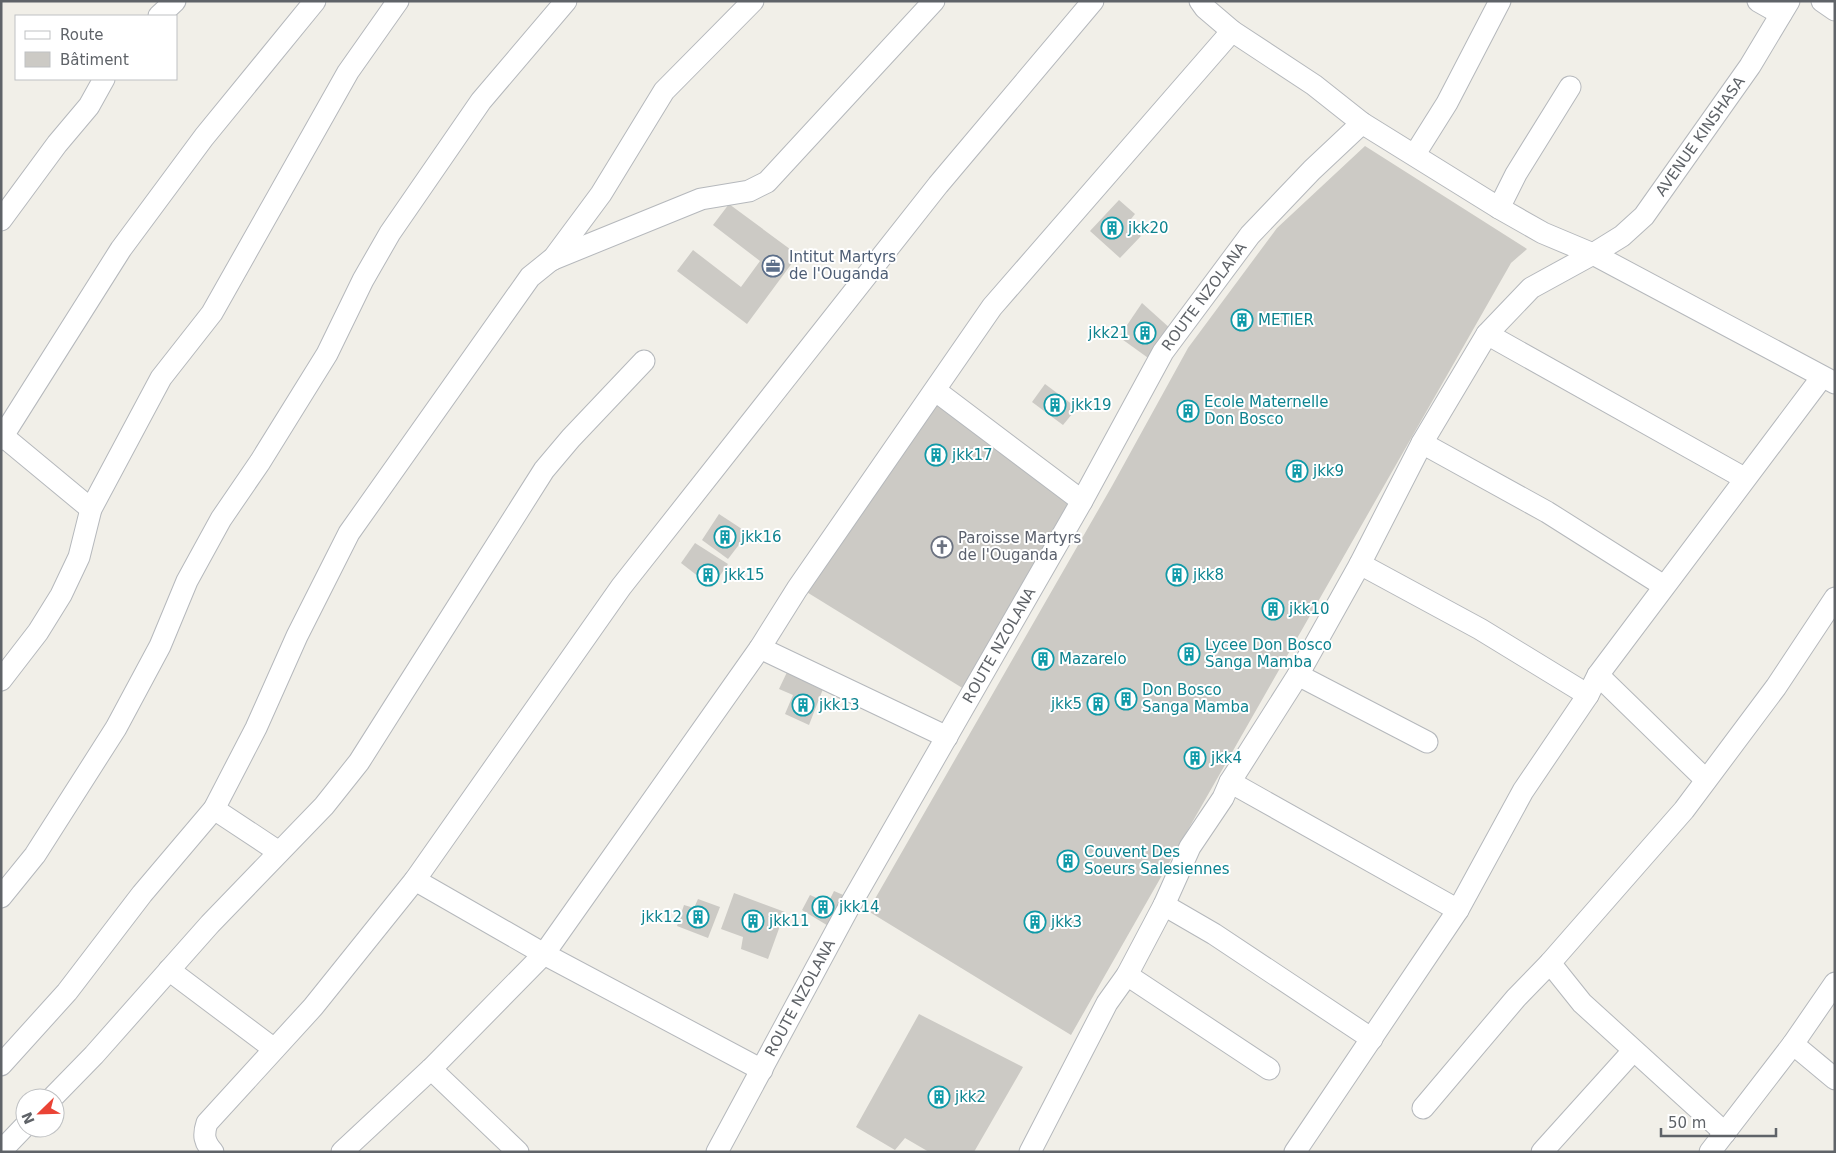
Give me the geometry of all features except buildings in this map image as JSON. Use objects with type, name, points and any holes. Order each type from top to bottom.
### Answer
[{"type":"street","points":[[160,15],[175,1]]},
{"type":"street","points":[[91,509],[2,438],[121,249],[204,137],[315,1]]},
{"type":"street","points":[[1,680],[38,632],[61,595],[78,557],[91,509],[161,378],[212,313],[348,72],[398,1]]},
{"type":"street","points":[[1,897],[35,854],[116,728],[160,646],[187,581],[221,519],[260,462],[327,354],[363,280],[390,233],[481,101],[566,1]]},
{"type":"street","points":[[1,1065],[66,992],[142,894],[214,809],[256,728],[297,636],[349,532],[513,298],[530,277],[551,260],[601,194],[664,91],[754,1]]},
{"type":"street","points":[[551,260],[701,199],[749,191],[762,185],[816,131],[934,1]]},
{"type":"street","points":[[208,1150],[204,1132],[207,1124],[313,1007],[415,880],[621,586],[938,185],[1093,1]]},
{"type":"street","points":[[1200,1],[1205,8],[1232,31],[1314,85],[1362,123],[1415,154],[1499,208],[1544,232],[1593,254],[1828,380],[1744,478],[1598,675],[1588,695],[1523,790],[1458,910],[1295,1152]]},
{"type":"street","points":[[1415,154],[1447,103],[1500,1]]},
{"type":"street","points":[[1758,1],[1785,7]]},
{"type":"street","points":[[1822,1],[1835,10]]},
{"type":"street","name":"AVENUE KINSHASA","points":[[1030,1152],[1107,1003],[1127,975],[1164,905],[1190,847],[1223,798],[1230,782],[1298,675],[1360,564],[1422,443],[1487,334],[1531,288],[1622,236],[1644,216],[1750,66],[1785,7]]},
{"type":"street","points":[[342,1152],[431,1069],[544,954],[760,648],[797,589],[936,391],[992,307],[1232,31]]},
{"type":"street","points":[[1,220],[57,144],[88,106],[103,80]]},
{"type":"street","points":[[1499,208],[1516,174],[1570,87]]},
{"type":"street","name":"ROUTE NZOLANA","points":[[717,1152],[849,907],[1082,501],[1163,352],[1250,235],[1312,170],[1362,123]]},
{"type":"street","points":[[1487,334],[1744,478]]},
{"type":"street","points":[[62,1088],[94,1055],[169,970],[324,806],[359,762],[544,470],[571,438],[644,362]]},
{"type":"street","points":[[936,391],[1082,501]]},
{"type":"street","points":[[1422,443],[1547,512],[1664,586]]},
{"type":"street","points":[[1360,564],[1480,629],[1588,695]]},
{"type":"street","points":[[1423,1108],[1516,998],[1550,963],[1684,810],[1776,688],[1834,603]]},
{"type":"street","points":[[760,648],[947,737]]},
{"type":"street","points":[[1298,675],[1427,742]]},
{"type":"street","points":[[1598,675],[1706,780]]},
{"type":"street","points":[[1230,782],[1458,910]]},
{"type":"street","points":[[214,809],[279,852]]},
{"type":"street","points":[[415,880],[544,954],[762,1070]]},
{"type":"street","points":[[1164,905],[1214,934],[1372,1039]]},
{"type":"street","points":[[1550,963],[1582,1003],[1725,1133]]},
{"type":"street","points":[[169,970],[274,1049]]},
{"type":"street","points":[[1127,975],[1269,1069]]},
{"type":"street","points":[[1710,1152],[1793,1044],[1835,983]]},
{"type":"street","points":[[1793,1044],[1835,1079]]},
{"type":"street","points":[[1542,1152],[1633,1051]]},
{"type":"street","points":[[431,1069],[518,1152]]},
{"type":"street","points":[[1,1151],[15,1136]]},
{"type":"place","name":"jkk20","points":[[1112,228]]},
{"type":"place","name":"Intitut Martyrs de l'Ouganda","points":[[773,266]]},
{"type":"place","name":"METIER","points":[[1242,320]]},
{"type":"place","name":"jkk21","points":[[1145,333]]},
{"type":"place","name":"jkk19","points":[[1055,405]]},
{"type":"place","name":"Ecole Maternelle Don Bosco","points":[[1188,411]]},
{"type":"place","name":"jkk17","points":[[936,455]]},
{"type":"place","name":"jkk9","points":[[1297,471]]},
{"type":"place","name":"jkk16","points":[[725,537]]},
{"type":"place","name":"Paroisse Martyrs de l'Ouganda","points":[[942,547]]},
{"type":"place","name":"jkk15","points":[[708,575]]},
{"type":"place","name":"jkk8","points":[[1177,575]]},
{"type":"place","name":"jkk10","points":[[1273,609]]},
{"type":"place","name":"Lycee Don Bosco Sanga Mamba","points":[[1189,654]]},
{"type":"place","name":"Mazarelo","points":[[1043,659]]},
{"type":"place","name":"Don Bosco Sanga Mamba","points":[[1126,699]]},
{"type":"place","name":"jkk5","points":[[1098,704]]},
{"type":"place","name":"jkk13","points":[[803,705]]},
{"type":"place","name":"jkk4","points":[[1195,758]]},
{"type":"place","name":"Couvent Des Soeurs Salesiennes","points":[[1068,861]]},
{"type":"place","name":"jkk14","points":[[823,907]]},
{"type":"place","name":"jkk12","points":[[698,917]]},
{"type":"place","name":"jkk11","points":[[753,921]]},
{"type":"place","name":"jkk3","points":[[1035,922]]},
{"type":"place","name":"jkk2","points":[[939,1097]]}]
